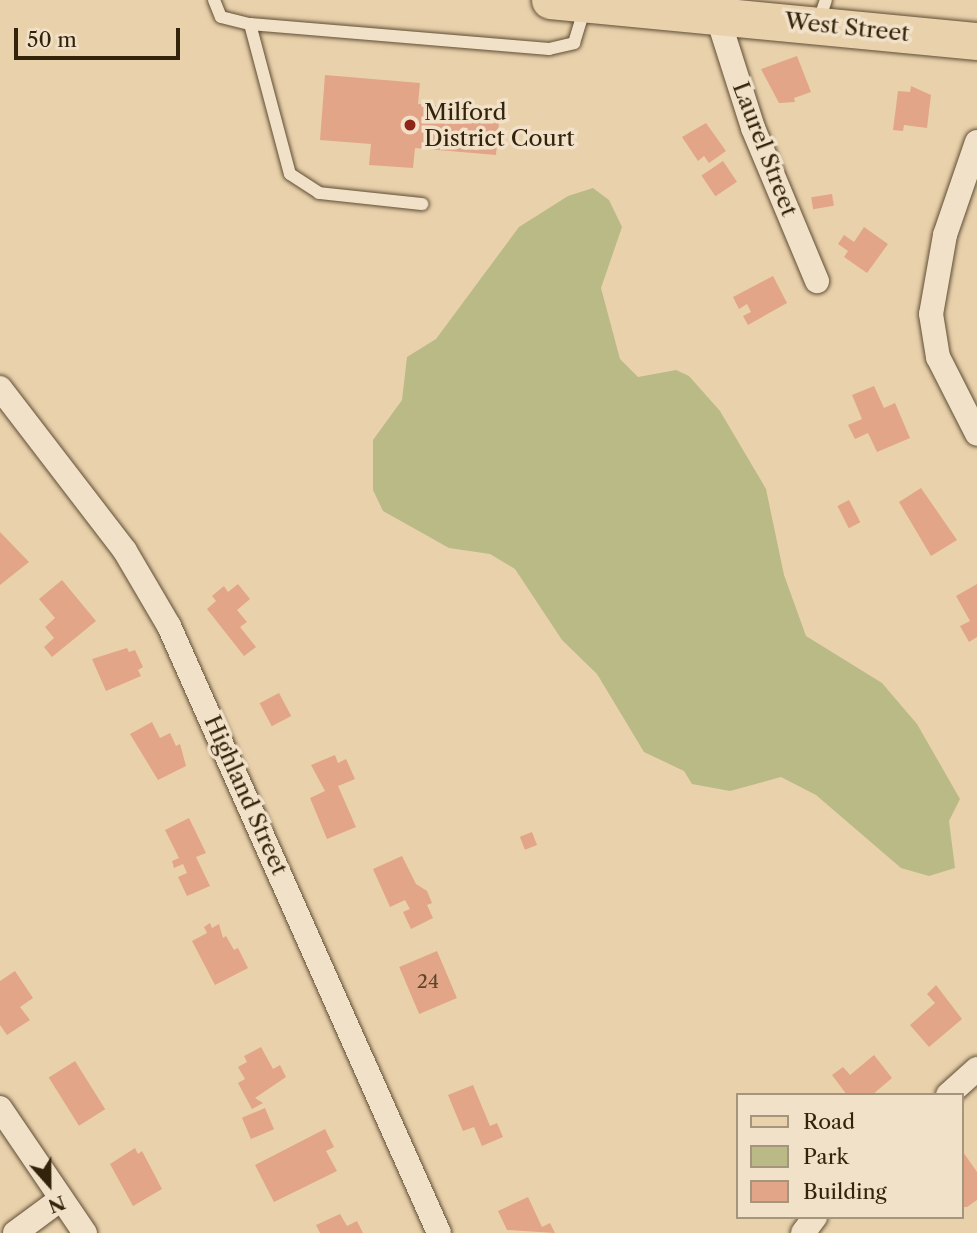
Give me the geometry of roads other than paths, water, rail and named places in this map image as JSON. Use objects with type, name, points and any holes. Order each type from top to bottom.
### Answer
[{"type":"main road","name":"West Street","points":[[568,2],[717,15],[822,12],[977,41]]},
{"type":"street","name":"Laurel Street","points":[[717,15],[753,128],[817,281]]},
{"type":"street","points":[[977,142],[946,235],[931,314],[938,356],[977,434]]},
{"type":"street","name":"Highland Street","points":[[0,388],[125,551],[169,626],[439,1233]]},
{"type":"street","points":[[950,1093],[977,1069]]},
{"type":"street","points":[[0,1108],[85,1233]]},
{"type":"street","points":[[15,1233],[61,1199]]},
{"type":"lane","points":[[214,0],[221,17],[250,24],[549,49],[574,43],[568,2]]},
{"type":"lane","points":[[250,24],[290,174],[319,193],[422,204]]},
{"type":"place","name":"Milford District Court","points":[[410,125]]}]
